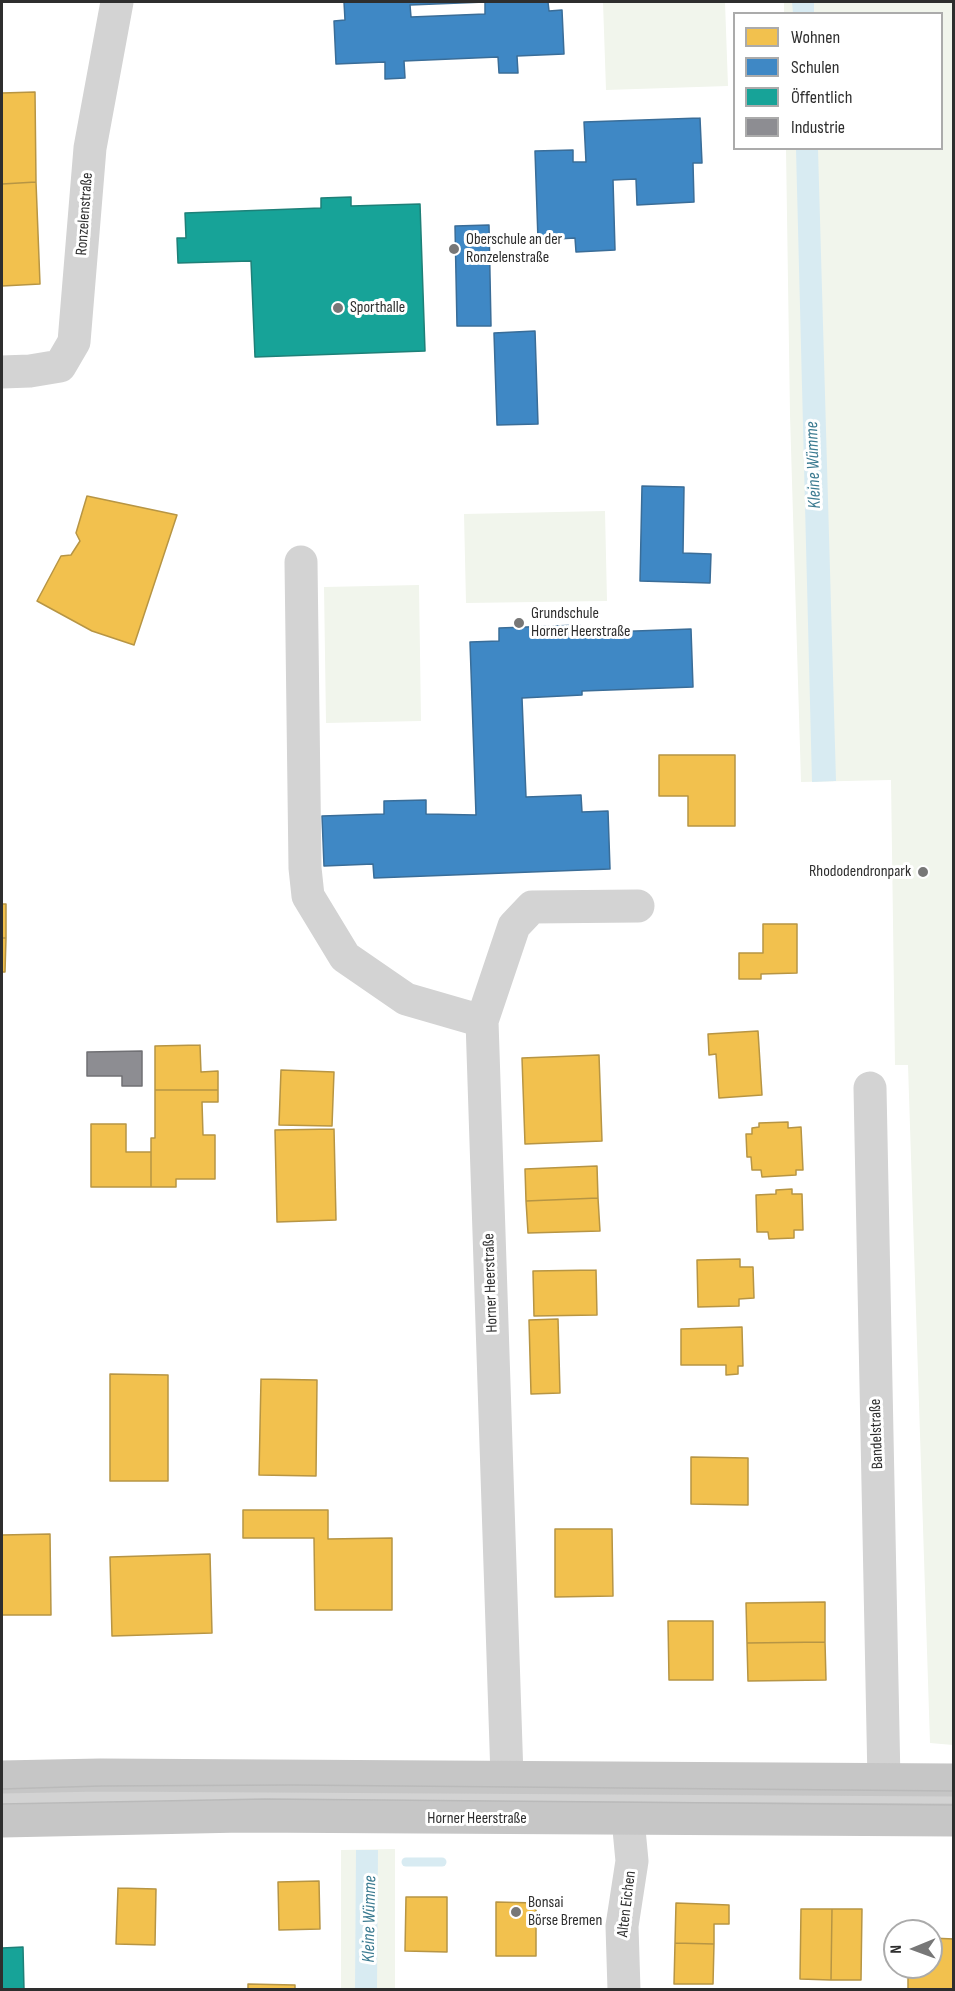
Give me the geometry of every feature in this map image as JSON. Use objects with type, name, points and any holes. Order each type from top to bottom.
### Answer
[{"type":"main road","points":[[2,1777],[112,1775],[954,1780]]},
{"type":"main road","name":"Horner Heerstraße","points":[[2,1821],[243,1816],[954,1820]]},
{"type":"street","name":"Ronzelenstraße","points":[[2,372],[30,371],[60,366],[75,342],[90,148],[117,2]]},
{"type":"street","points":[[301,562],[304,868],[308,896],[345,957],[406,999],[482,1021]]},
{"type":"street","name":"Horner Heerstraße","points":[[507,1777],[482,1021],[514,926],[532,907],[638,906]]},
{"type":"street","name":"Bandelstraße","points":[[870,1088],[884,1781]]},
{"type":"street","points":[[2,1797],[99,1793],[282,1792],[954,1798]]},
{"type":"street","name":"Alten Eichen","points":[[624,1989],[622,1926],[632,1861],[628,1819]]},
{"type":"shaded area","points":[[603,2],[725,2],[728,86],[606,90]]},
{"type":"shaded area","name":"Rhododendronpark","points":[[784,2],[953,2],[953,1745],[930,1743],[908,1065],[895,1065],[891,780],[801,782],[790,415],[786,150],[943,150],[943,12],[784,12]]},
{"type":"shaded area","points":[[605,511],[607,601],[466,603],[464,514]]},
{"type":"shaded area","points":[[419,585],[421,721],[326,723],[324,587]]},
{"type":"shaded area","points":[[395,1849],[395,1989],[341,1989],[341,1850]]},
{"type":"water","points":[[792,2],[814,2],[814,12],[793,12]]},
{"type":"water","name":"Kleine Wümme","points":[[796,150],[818,150],[836,781],[812,782]]},
{"type":"water","name":"Kleine Wümme","points":[[356,1850],[378,1850],[377,1989],[355,1989]]},
{"type":"building: Wohnen","points":[[35,92],[36,182],[2,184],[2,93]]},
{"type":"building: Wohnen","points":[[36,182],[40,284],[2,286],[2,184]]},
{"type":"building: Wohnen","points":[[87,496],[177,515],[134,645],[92,631],[37,601],[61,556],[71,555],[80,541],[76,533]]},
{"type":"building: Wohnen","points":[[659,755],[735,755],[735,826],[688,826],[688,796],[659,796]]},
{"type":"building: Wohnen","points":[[2,904],[6,904],[6,938],[2,938]]},
{"type":"building: Wohnen","points":[[763,924],[797,924],[797,973],[761,974],[761,979],[739,979],[739,953],[763,953]]},
{"type":"building: Wohnen","points":[[2,938],[6,938],[5,972],[2,972]]},
{"type":"building: Wohnen","points":[[758,1031],[762,1095],[719,1098],[716,1054],[709,1055],[708,1034]]},
{"type":"building: Wohnen","points":[[200,1045],[201,1072],[218,1071],[218,1090],[155,1090],[155,1046]]},
{"type":"building: Wohnen","points":[[599,1055],[602,1141],[525,1144],[522,1058]]},
{"type":"building: Wohnen","points":[[281,1070],[334,1072],[332,1126],[279,1125]]},
{"type":"building: Wohnen","points":[[155,1090],[218,1090],[218,1102],[202,1102],[203,1135],[215,1135],[215,1179],[176,1179],[176,1187],[151,1187],[151,1138],[155,1138]]},
{"type":"building: Wohnen","points":[[788,1122],[788,1128],[801,1127],[803,1170],[796,1170],[796,1175],[762,1177],[761,1170],[752,1170],[751,1157],[747,1157],[746,1134],[752,1134],[752,1128],[759,1127],[759,1123]]},
{"type":"building: Wohnen","points":[[91,1124],[126,1124],[126,1152],[151,1152],[151,1187],[91,1187]]},
{"type":"building: Wohnen","points":[[334,1129],[336,1220],[277,1222],[275,1130]]},
{"type":"building: Wohnen","points":[[597,1166],[598,1198],[526,1201],[525,1169]]},
{"type":"building: Wohnen","points":[[792,1189],[792,1194],[802,1194],[803,1230],[794,1230],[794,1238],[769,1239],[768,1232],[757,1232],[756,1195],[776,1194],[776,1190]]},
{"type":"building: Wohnen","points":[[598,1198],[600,1231],[528,1233],[526,1201]]},
{"type":"building: Wohnen","points":[[740,1259],[740,1267],[753,1267],[754,1298],[739,1299],[739,1306],[698,1307],[697,1260]]},
{"type":"building: Wohnen","points":[[596,1270],[597,1315],[534,1316],[533,1271]]},
{"type":"building: Wohnen","points":[[558,1319],[560,1393],[531,1394],[529,1320]]},
{"type":"building: Wohnen","points":[[742,1327],[743,1366],[738,1366],[738,1374],[726,1375],[726,1365],[681,1365],[681,1329]]},
{"type":"building: Wohnen","points":[[110,1374],[168,1375],[168,1481],[110,1481]]},
{"type":"building: Wohnen","points":[[261,1379],[317,1380],[316,1476],[259,1475]]},
{"type":"building: Wohnen","points":[[691,1457],[748,1458],[748,1505],[691,1504]]},
{"type":"building: Wohnen","points":[[243,1510],[328,1510],[328,1539],[392,1538],[392,1610],[315,1610],[314,1538],[243,1538]]},
{"type":"building: Wohnen","points":[[555,1529],[612,1529],[613,1596],[555,1597]]},
{"type":"building: Wohnen","points":[[50,1534],[51,1615],[2,1615],[2,1535]]},
{"type":"building: Wohnen","points":[[210,1554],[212,1633],[112,1636],[110,1557]]},
{"type":"building: Wohnen","points":[[825,1602],[825,1642],[747,1643],[746,1603]]},
{"type":"building: Wohnen","points":[[668,1621],[713,1621],[713,1680],[669,1680]]},
{"type":"building: Wohnen","points":[[825,1642],[826,1680],[748,1681],[747,1643]]},
{"type":"building: Wohnen","points":[[319,1881],[320,1929],[279,1930],[278,1882]]},
{"type":"building: Wohnen","points":[[118,1888],[156,1889],[155,1945],[116,1944]]},
{"type":"building: Wohnen","points":[[406,1897],[447,1897],[447,1952],[405,1951]]},
{"type":"building: Wohnen","points":[[496,1902],[536,1903],[536,1956],[496,1956]]},
{"type":"building: Wohnen","points":[[676,1903],[729,1905],[729,1924],[714,1924],[714,1944],[675,1943]]},
{"type":"building: Wohnen","points":[[801,1909],[832,1909],[831,1980],[800,1979]]},
{"type":"building: Wohnen","points":[[832,1909],[862,1909],[861,1980],[831,1980]]},
{"type":"building: Wohnen","points":[[943,1939],[954,1939],[954,1990],[908,1990],[908,1979],[943,1979]]},
{"type":"building: Wohnen","points":[[675,1943],[714,1944],[713,1984],[674,1984]]},
{"type":"building: Wohnen","points":[[248,1984],[295,1985],[295,1990],[248,1990]]},
{"type":"building: Schulen","points":[[344,2],[485,2],[548,2],[549,11],[562,10],[564,54],[517,56],[518,73],[499,73],[498,57],[404,61],[405,78],[385,79],[385,62],[336,64],[334,21],[345,20]],"holes":[[[485,2],[485,14],[411,17],[410,5]]]},
{"type":"building: Schulen","points":[[700,118],[702,163],[693,163],[694,202],[637,205],[636,179],[613,180],[615,250],[576,252],[575,238],[538,240],[535,151],[573,150],[573,162],[586,162],[584,122]]},
{"type":"building: Schulen","points":[[489,225],[491,326],[457,326],[455,226]]},
{"type":"building: Schulen","points":[[535,331],[538,424],[497,425],[494,333]]},
{"type":"building: Schulen","points":[[642,486],[684,487],[683,553],[711,554],[710,583],[640,581]]},
{"type":"building: Schulen","points":[[580,625],[580,633],[691,629],[693,687],[582,691],[582,695],[522,698],[526,797],[581,795],[582,812],[608,811],[610,869],[374,878],[373,864],[324,866],[322,816],[384,814],[384,801],[426,800],[426,814],[476,815],[470,642],[499,641],[499,628]]},
{"type":"building: Öffentlich","name":"Sporthalle","points":[[351,197],[351,206],[420,204],[425,351],[255,357],[251,261],[178,263],[177,238],[186,238],[185,213],[321,208],[321,198]]},
{"type":"building: Öffentlich","points":[[23,1947],[24,1990],[2,1990],[2,1948]]},
{"type":"building: Industrie","points":[[142,1051],[142,1086],[122,1086],[122,1076],[87,1076],[87,1052]]},
{"type":"waterway","points":[[406,1862],[442,1862]]},
{"type":"tram line","points":[[2,1789],[293,1785],[954,1791]]},
{"type":"tram line","points":[[2,1804],[265,1799],[954,1805]]},
{"type":"place","name":"Oberschule an der Ronzelenstraße","points":[[454,249]]},
{"type":"place","name":"Sporthalle","points":[[338,308]]},
{"type":"place","name":"Grundschule Horner Heerstraße","points":[[519,623]]},
{"type":"place","name":"Rhododendronpark","points":[[923,872]]},
{"type":"place","name":"Bonsai Börse Bremen","points":[[516,1912]]}]
